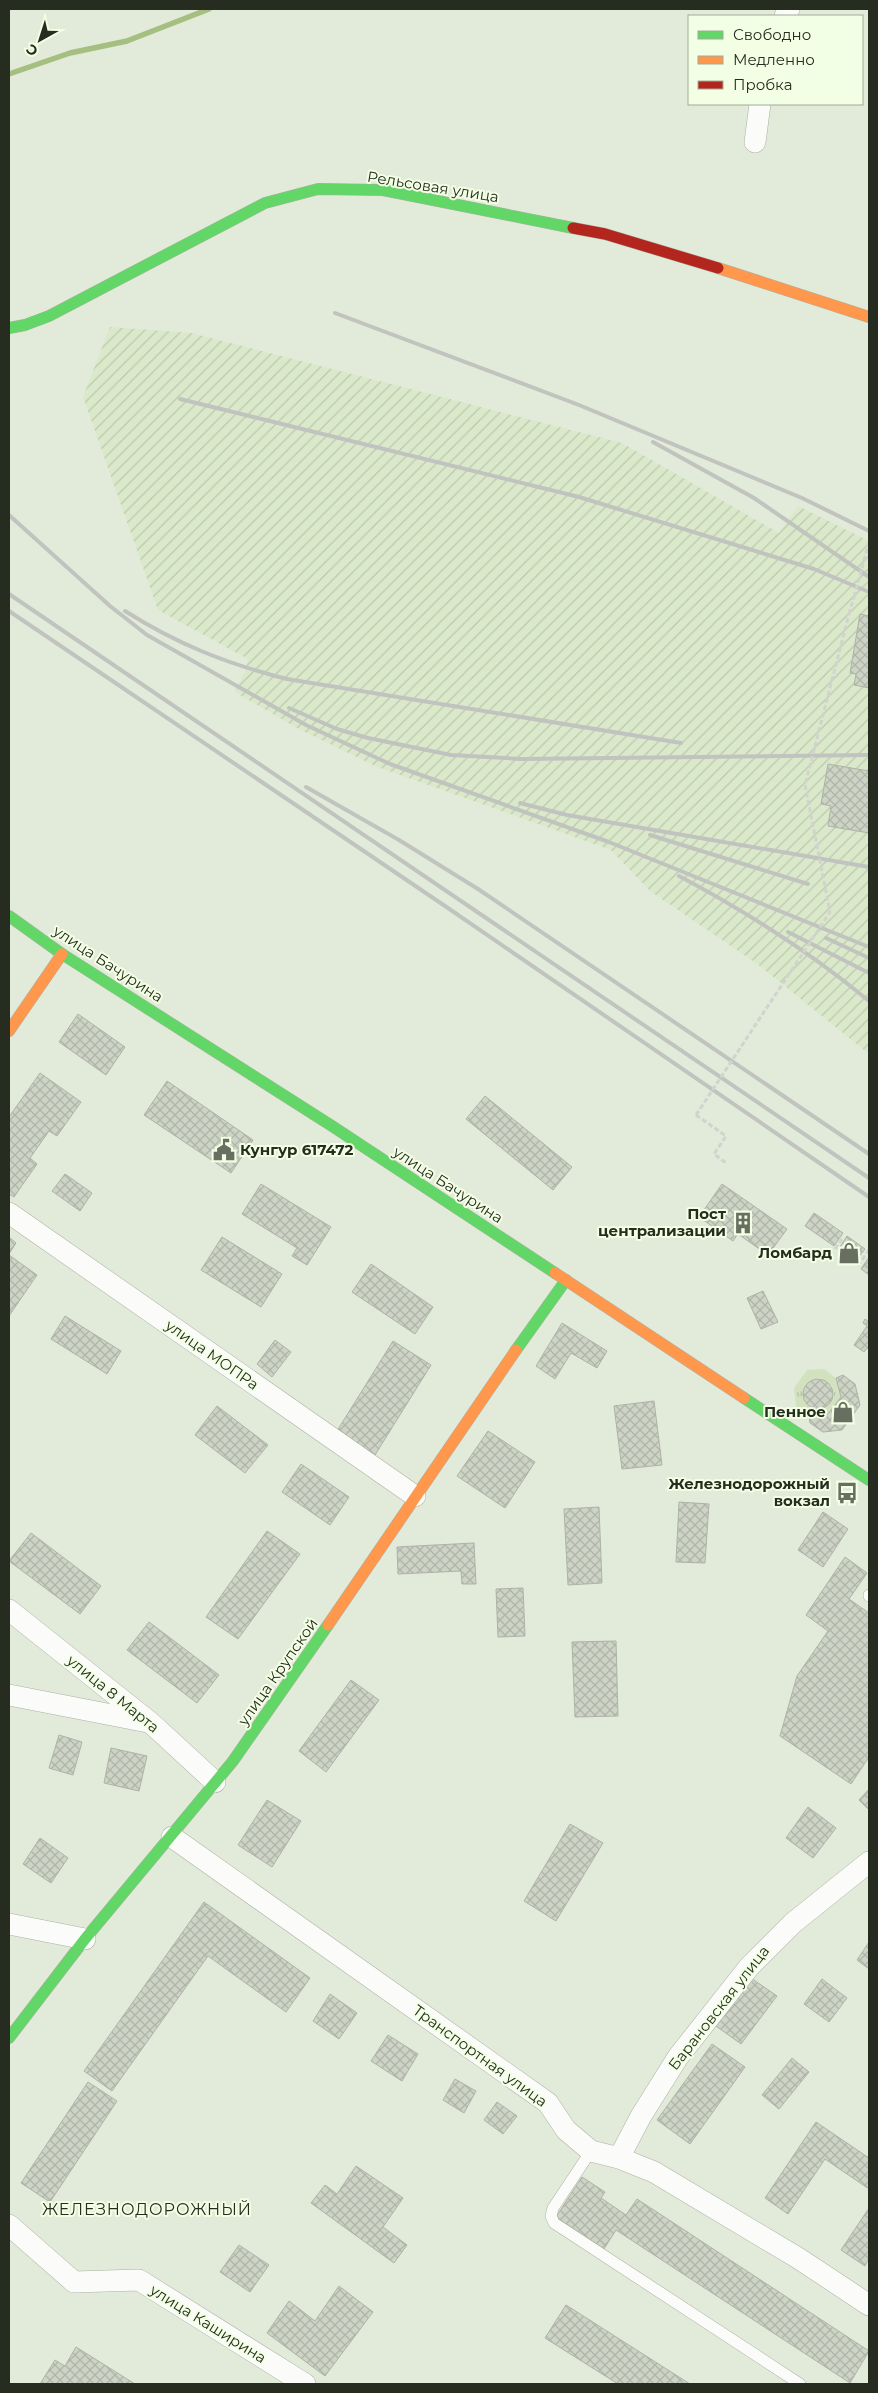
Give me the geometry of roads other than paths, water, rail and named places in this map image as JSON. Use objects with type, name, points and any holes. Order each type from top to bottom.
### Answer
[{"type":"street","points":[[755,142],[760,105]]},
{"type":"street","name":"Рельсовая улица","points":[[9,328],[25,325],[49,316],[266,203],[290,195],[326,189],[391,192],[605,234],[796,292],[869,317]]},
{"type":"street","name":"улица Бачурина","points":[[9,916],[62,954],[332,1126],[869,1480]]},
{"type":"street","points":[[9,1031],[62,954]]},
{"type":"street","name":"улица МОПРа","points":[[9,1213],[415,1496]]},
{"type":"street","name":"улица Крупской","points":[[9,2038],[85,1939],[172,1836],[261,1722],[415,1496],[566,1280]]},
{"type":"street","name":"улица 8 Марта","points":[[9,1610],[151,1723],[214,1782]]},
{"type":"street","points":[[9,1695],[151,1723]]},
{"type":"street","name":"Транспортная улица","points":[[172,1836],[548,2103],[566,2130],[591,2151],[619,2158],[654,2172],[798,2258],[869,2305]]},
{"type":"street","name":"Барановская улица","points":[[619,2158],[640,2116],[678,2057],[749,1966],[793,1923],[869,1862]]},
{"type":"street","points":[[9,1924],[85,1939]]},
{"type":"street","name":"улица Каширина","points":[[9,2225],[74,2282],[139,2280],[305,2384]]},
{"type":"lane","points":[[591,2151],[553,2208],[551,2216],[554,2223],[800,2384]]},
{"type":"waterway","points":[[9,74],[70,53],[127,41],[209,9]]},
{"type":"railway","points":[[335,313],[579,405],[802,498],[869,531]]},
{"type":"railway","points":[[180,399],[579,497],[814,569],[869,592]]},
{"type":"railway","points":[[653,442],[754,498],[869,577]]},
{"type":"railway","points":[[9,515],[110,606],[147,635],[306,725],[390,764],[609,842],[869,947]]},
{"type":"railway","points":[[9,594],[869,1178]]},
{"type":"railway","points":[[9,611],[445,906],[869,1197]]},
{"type":"railway","points":[[125,611],[144,623],[203,652],[244,667],[287,679],[681,743]]},
{"type":"railway","points":[[289,708],[337,729],[368,738],[451,755],[521,759],[869,755]]},
{"type":"railway","points":[[306,787],[399,840],[478,889],[869,1154]]},
{"type":"railway","points":[[520,803],[567,815],[869,867]]},
{"type":"railway","points":[[650,835],[808,884]]},
{"type":"railway","points":[[679,876],[729,904],[801,949],[869,1001]]},
{"type":"railway","points":[[788,932],[869,973]]},
{"type":"railway","points":[[826,938],[869,958]]},
{"type":"place","name":"Кунгур 617472","points":[[224,1150]]},
{"type":"place","name":"Пост централизации","points":[[743,1223]]},
{"type":"place","name":"Ломбард","points":[[849,1253]]},
{"type":"place","name":"Пенное","points":[[843,1412]]},
{"type":"place","name":"Железнодорожный вокзал","points":[[847,1493]]},
{"type":"district","name":"ЖЕЛЕЗНОДОРОЖНЫЙ","points":[[147,2209]]}]
